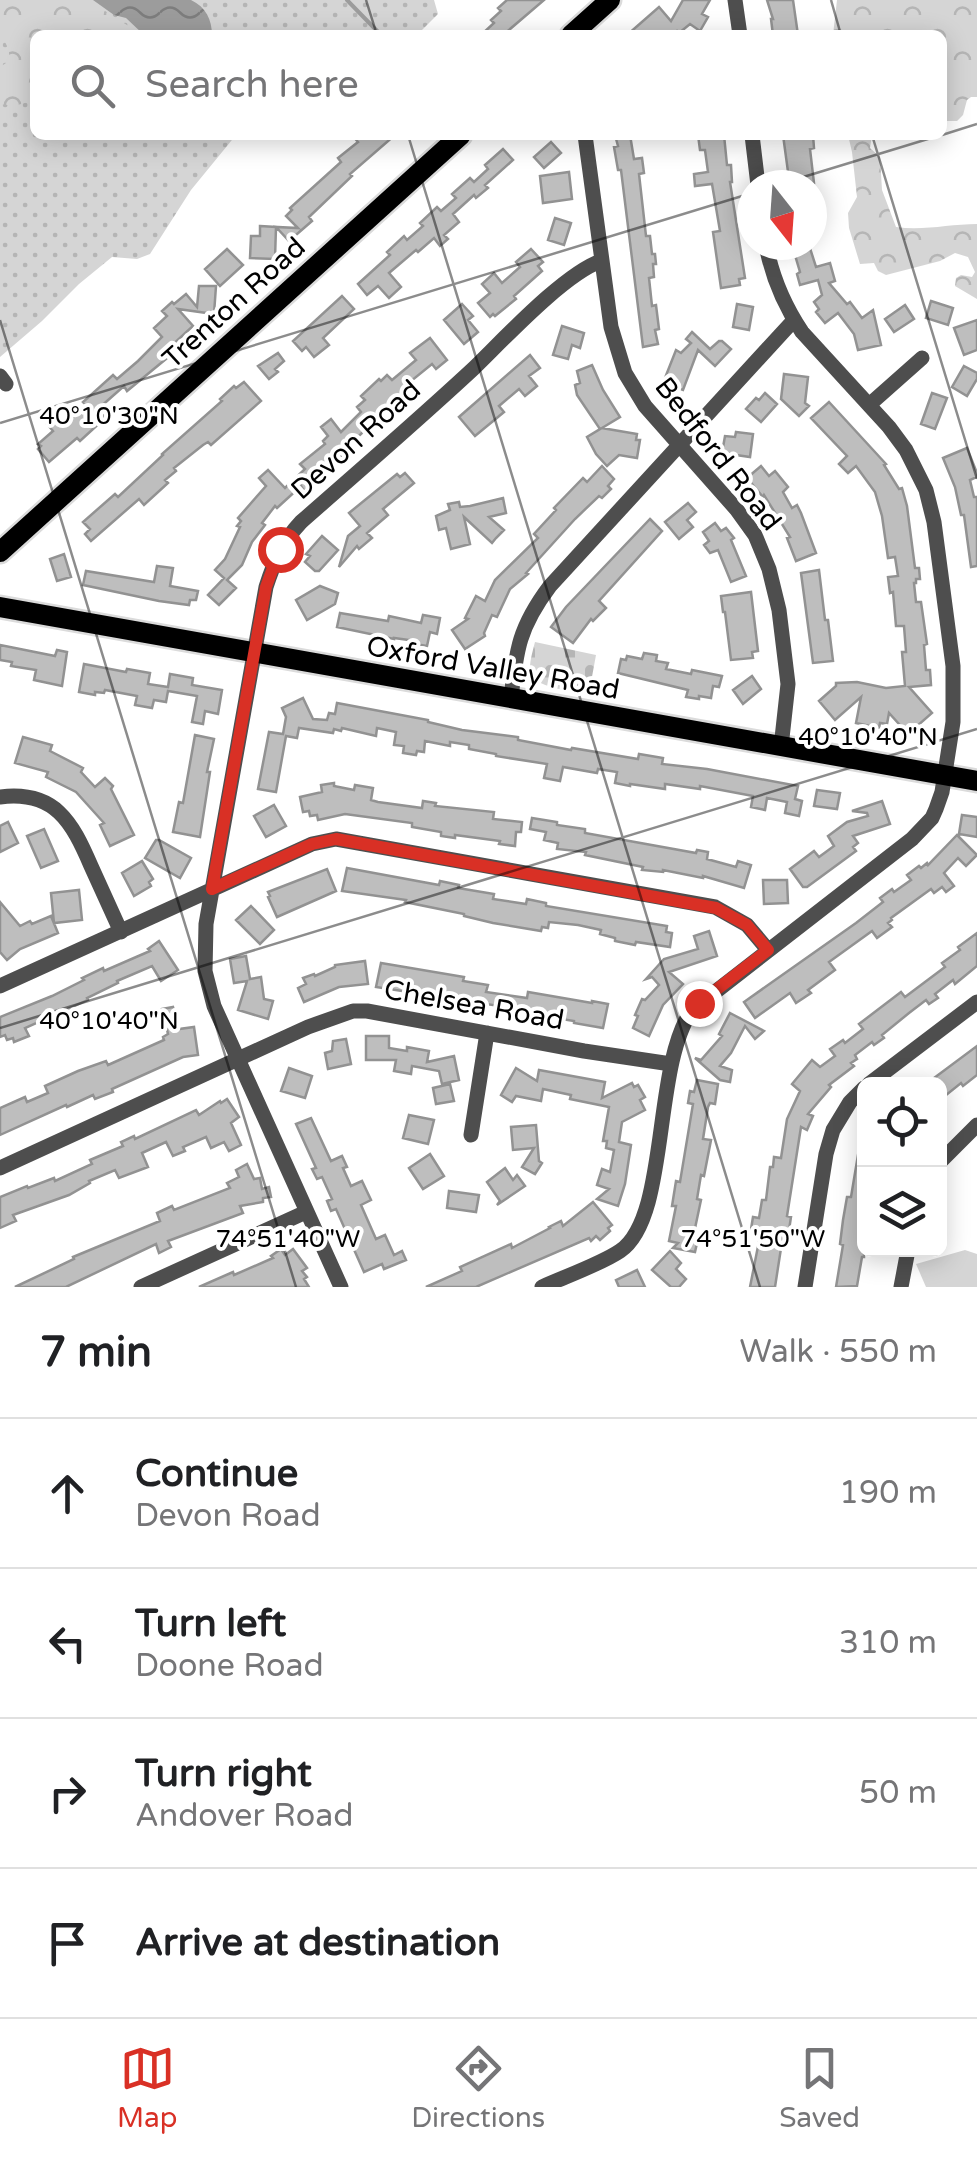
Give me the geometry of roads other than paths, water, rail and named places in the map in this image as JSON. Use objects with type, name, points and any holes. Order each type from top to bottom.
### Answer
[{"type":"main road","points":[[577,30],[610,0]]},
{"type":"main road","name":"Trenton Road","points":[[0,552],[455,140]]},
{"type":"main road","name":"Oxford Valley Road","points":[[0,606],[977,782]]},
{"type":"street","points":[[735,0],[739,30]]},
{"type":"street","name":"Bedford Road","points":[[586,140],[611,327],[625,373],[645,406],[738,510],[764,552],[779,610],[786,662],[787,705],[781,747]]},
{"type":"street","points":[[753,140],[756,170]]},
{"type":"street","name":"Devon Road","points":[[340,1287],[237,1061],[214,1006],[205,970],[206,924],[266,587],[290,534],[552,295],[581,271],[602,260]]},
{"type":"street","points":[[542,1287],[620,1252],[642,1224],[671,1064],[678,1036],[692,1010],[922,829],[936,809],[945,776],[954,688],[934,522],[919,473],[889,426],[802,332],[774,278],[770,260]]},
{"type":"street","points":[[511,699],[516,655],[534,607],[582,549],[794,320]]},
{"type":"street","points":[[869,405],[922,358]]},
{"type":"street","points":[[0,797],[30,797],[70,822],[120,932]]},
{"type":"street","points":[[0,986],[327,840],[352,841],[716,908],[747,925],[768,950]]},
{"type":"street","points":[[879,1077],[977,1002]]},
{"type":"street","name":"Chelsea Road","points":[[0,1168],[353,1011],[671,1064]]},
{"type":"street","points":[[471,1135],[487,1033]]},
{"type":"street","points":[[805,1287],[826,1154],[833,1130],[857,1095]]},
{"type":"street","points":[[947,1155],[977,1126]]},
{"type":"street","points":[[140,1287],[306,1212]]},
{"type":"street","points":[[901,1287],[907,1257]]},
{"type":"water","points":[[93,0],[191,0],[207,14],[212,30],[139,30],[126,18],[114,15]]},
{"type":"waterway","points":[[347,0],[376,30]]}]
